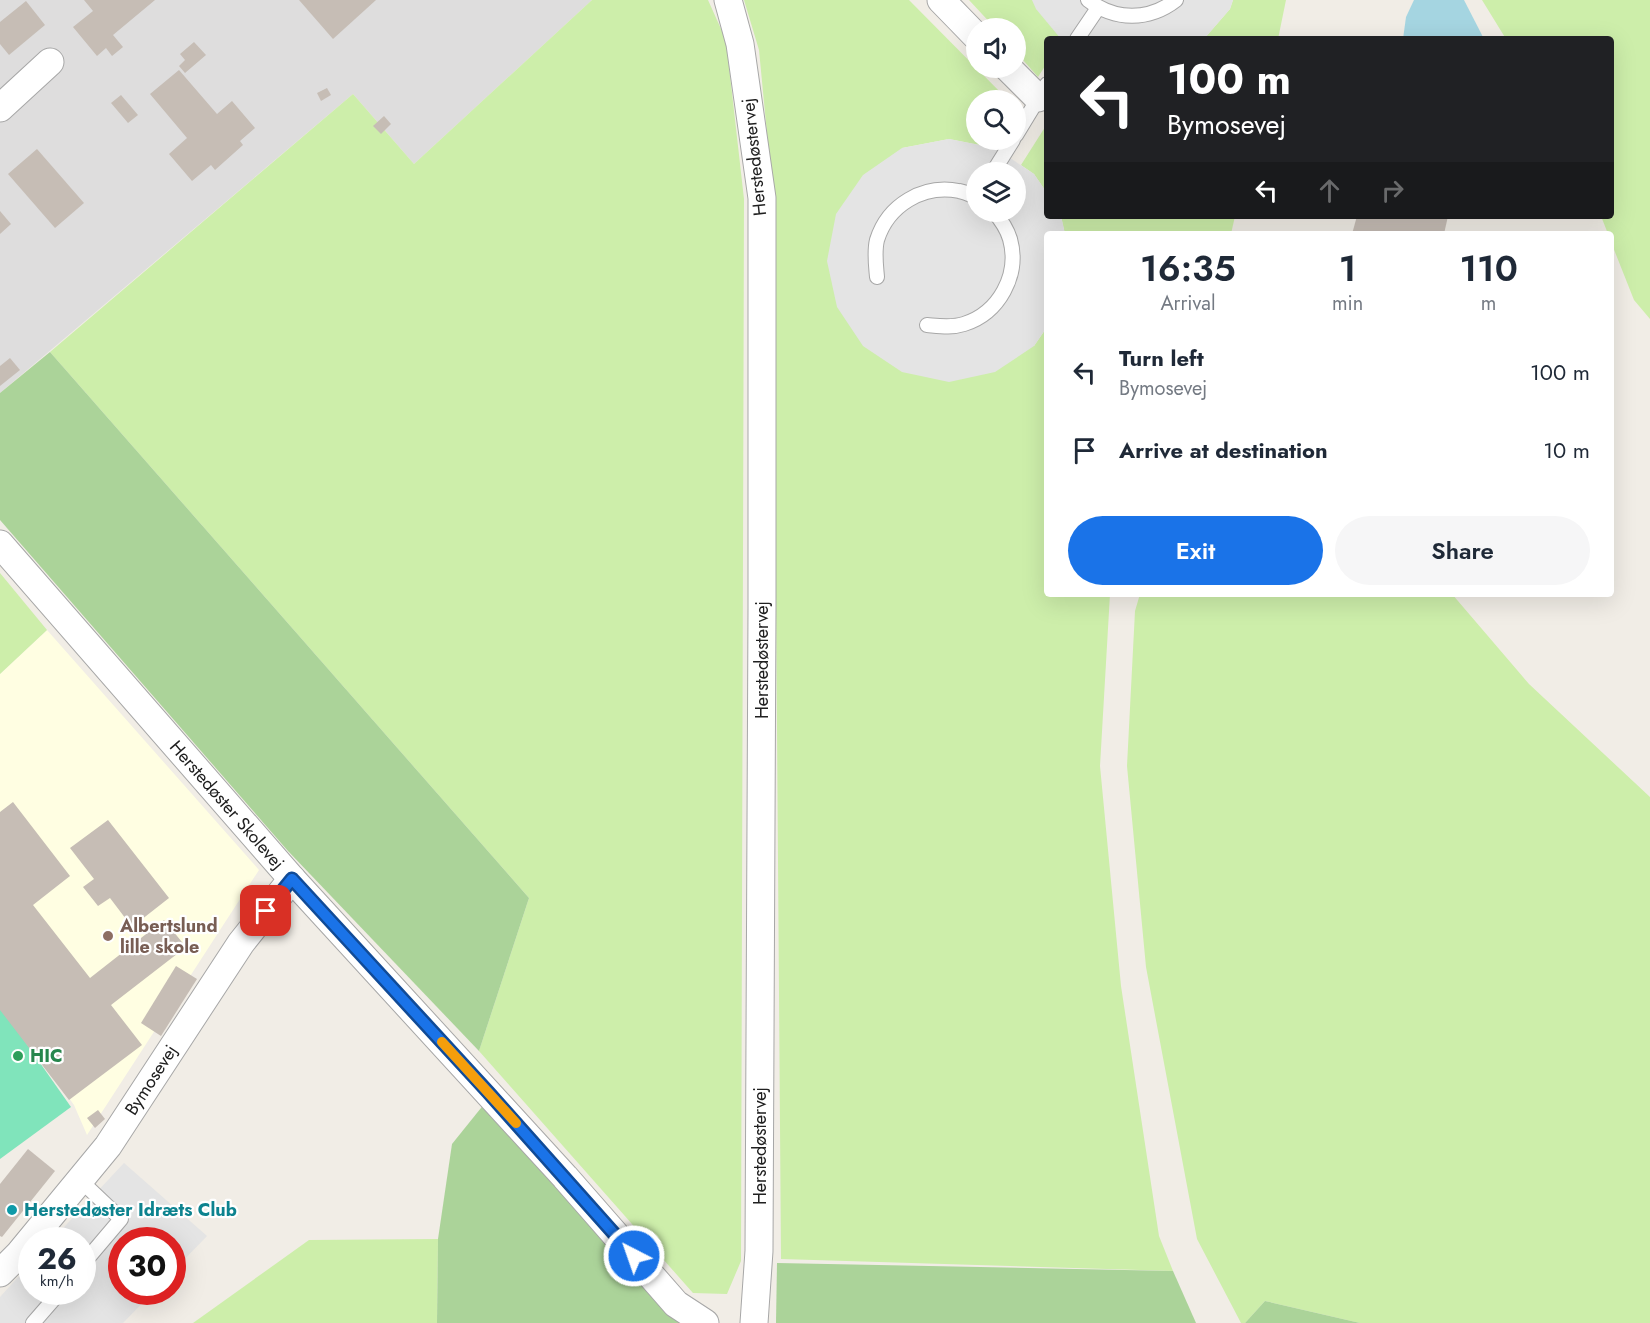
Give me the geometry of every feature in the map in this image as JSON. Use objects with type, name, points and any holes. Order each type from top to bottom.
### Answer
[{"type":"street","name":"Herstedøstervej","points":[[728,0],[740,44],[762,198],[759,1251],[754,1323]]},
{"type":"street","points":[[941,0],[966,26]]},
{"type":"street","points":[[0,108],[50,62]]},
{"type":"street","points":[[1023,78],[1042,91]]},
{"type":"street","name":"Herstedøster Skolevej","points":[[0,544],[292,879],[488,1092],[676,1304],[705,1323]]},
{"type":"street","name":"Bymosevej","points":[[0,1273],[19,1254],[108,1146],[241,943],[292,879]]},
{"type":"lane","points":[[1078,36],[1093,4],[1114,14],[1132,16],[1150,14],[1167,7],[1176,0]]},
{"type":"lane","points":[[1026,118],[1042,91]]},
{"type":"lane","points":[[878,277],[875,260],[877,241],[894,210],[908,199],[925,192],[943,189],[966,193]]},
{"type":"lane","points":[[927,325],[945,327],[963,324],[980,317],[994,306],[1005,292],[1011,274],[1013,257],[1010,239],[1003,222]]},
{"type":"lane","points":[[80,1180],[121,1220],[96,1249]]},
{"type":"lane","points":[[33,1323],[49,1305]]},
{"type":"shaded area","points":[[0,0],[592,0],[414,164],[353,94],[0,393]]},
{"type":"shaded area","points":[[1032,0],[1233,0],[1230,9],[1207,36],[1058,36],[1036,9]]},
{"type":"shaded area","points":[[949,139],[966,142],[966,150],[998,150],[1016,162],[966,162],[966,222],[1026,222],[1026,169],[1034,174],[1044,189],[1044,219],[1062,219],[1064,231],[1044,231],[1044,331],[1034,346],[995,372],[949,382],[902,372],[863,346],[837,307],[827,261],[836,214],[863,175],[902,148]]},
{"type":"shaded area","name":"Albertslund lille skole","points":[[47,630],[259,870],[87,1135],[74,1105],[0,1002],[0,674]]},
{"type":"shaded area","points":[[124,1163],[207,1236],[186,1258],[186,1227],[108,1227],[108,1305],[140,1305],[123,1323],[0,1323],[0,1297],[18,1277],[18,1305],[96,1305],[96,1227],[64,1227]]},
{"type":"green space","points":[[592,0],[708,0],[726,40],[744,199],[741,1261],[727,1294],[693,1293],[479,1051],[529,898],[50,352],[353,94],[414,164]]},
{"type":"green space","points":[[744,0],[909,0],[966,58],[966,78],[986,78],[998,90],[966,90],[966,142],[949,139],[902,148],[1034,346],[1044,331],[1044,597],[1110,597],[1100,766],[1121,986],[1159,1236],[1173,1271],[781,1259],[773,196],[759,50]]},
{"type":"green space","points":[[969,0],[1039,0],[1059,36],[1044,36],[1044,68],[1038,77],[1026,63],[1026,18],[986,18]]},
{"type":"green space","points":[[1233,0],[1286,0],[1279,36],[1207,36],[1230,9]]},
{"type":"green space","points":[[1482,0],[1650,0],[1650,319],[1634,300],[1614,250],[1614,231],[1607,231],[1602,219],[1614,219],[1614,36],[1504,36]]},
{"type":"green space","points":[[1044,129],[1044,189],[1034,174],[1026,168],[1026,162],[1023,162]]},
{"type":"green space","points":[[1062,219],[1234,219],[1232,231],[1064,231]]},
{"type":"green space","points":[[50,352],[529,898],[479,1051],[288,851],[0,520],[0,393]]},
{"type":"green space","points":[[0,573],[47,630],[0,674]]},
{"type":"green space","points":[[1139,597],[1455,597],[1529,684],[1650,797],[1650,1323],[1360,1323],[1265,1301],[1245,1323],[1241,1323],[1197,1239],[1146,967],[1127,766],[1135,611]]},
{"type":"green space","name":"HIC","points":[[0,1006],[71,1107],[0,1159]]},
{"type":"green space","points":[[485,1103],[685,1323],[437,1323],[438,1239],[452,1144]]},
{"type":"green space","points":[[438,1239],[437,1323],[193,1323],[309,1240]]},
{"type":"green space","points":[[777,1263],[1173,1271],[1196,1323],[776,1323]]},
{"type":"green space","points":[[1265,1301],[1360,1323],[1245,1323]]},
{"type":"water","points":[[1414,0],[1464,0],[1482,36],[1403,36],[1406,17]]},
{"type":"building","points":[[84,0],[155,0],[113,35],[123,47],[112,56],[106,48],[97,56],[73,27],[93,11]]},
{"type":"building","points":[[299,0],[376,0],[333,39]]},
{"type":"building","points":[[26,1],[45,25],[9,55],[0,44],[0,22]]},
{"type":"building","points":[[194,42],[206,55],[185,73],[179,66],[185,60],[180,54]]},
{"type":"building","points":[[179,70],[217,114],[232,101],[255,128],[240,141],[243,145],[215,170],[211,165],[192,181],[169,154],[187,138],[150,94]]},
{"type":"building","points":[[327,88],[331,95],[321,101],[317,93]]},
{"type":"building","points":[[121,95],[138,115],[128,123],[111,103]]},
{"type":"building","points":[[384,116],[391,124],[381,134],[373,126]]},
{"type":"building","points":[[37,149],[84,203],[55,228],[8,174]]},
{"type":"building","points":[[0,211],[11,224],[0,234]]},
{"type":"building","points":[[1356,219],[1447,219],[1445,231],[1353,231]]},
{"type":"building","points":[[10,358],[20,370],[0,386],[0,366]]},
{"type":"building","points":[[13,802],[70,876],[33,905],[90,978],[164,920],[186,947],[111,1005],[142,1045],[69,1100],[0,1010],[0,812]]},
{"type":"building","points":[[108,820],[169,898],[132,927],[110,898],[98,906],[83,887],[94,879],[70,848]]},
{"type":"building","points":[[176,966],[197,979],[161,1036],[141,1023]]},
{"type":"building","points":[[98,1110],[105,1119],[95,1128],[87,1118]]},
{"type":"building","name":"Herstedøster Idræts Club","points":[[28,1149],[55,1171],[2,1237],[0,1236],[0,1184]]},
{"type":"slow traffic","points":[[442,1042],[516,1123]]},
{"type":"place","name":"Albertslund lille skole","points":[[108,936]]},
{"type":"place","name":"HIC","points":[[18,1056]]},
{"type":"place","name":"Herstedøster Idræts Club","points":[[12,1210]]},
{"type":"route","points":[[266,911],[292,879],[488,1092],[634,1256]]}]
